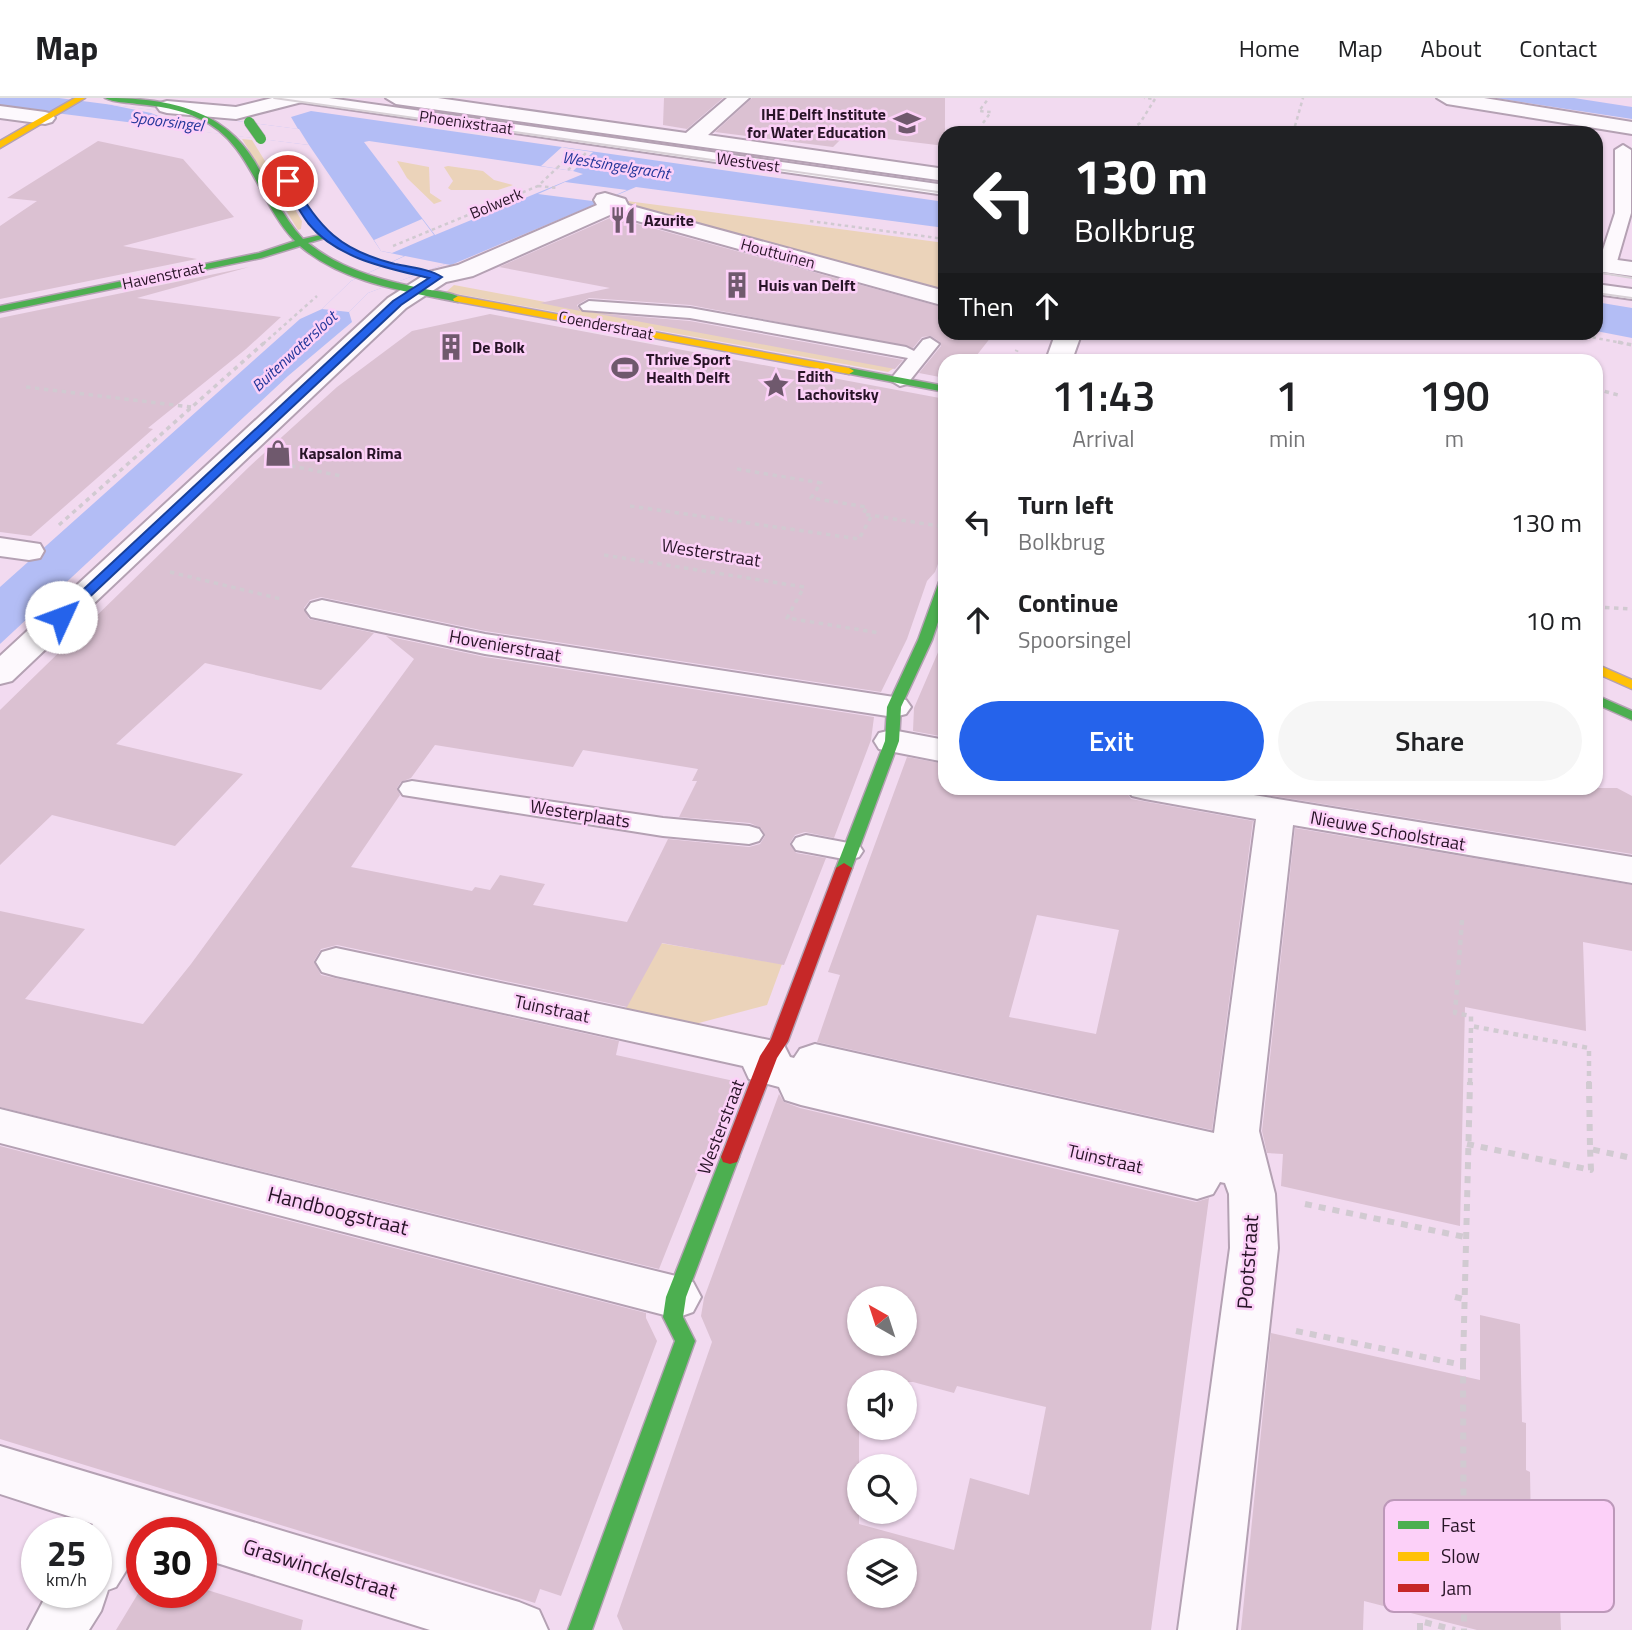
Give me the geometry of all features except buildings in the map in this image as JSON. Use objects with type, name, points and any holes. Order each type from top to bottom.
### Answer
[{"type":"street","name":"Phoenixstraat","points":[[109,98],[243,118],[297,98]]},
{"type":"street","points":[[193,98],[243,118],[270,153]]},
{"type":"street","name":"Phoenixstraat","points":[[396,98],[515,115],[559,128]]},
{"type":"street","points":[[515,115],[535,98]]},
{"type":"street","points":[[691,140],[739,98]]},
{"type":"street","points":[[1447,98],[1632,128]]},
{"type":"street","points":[[0,145],[80,99]]},
{"type":"street","points":[[559,128],[589,104]]},
{"type":"street","name":"Phoenixstraat","points":[[167,107],[215,123],[231,135],[300,243]]},
{"type":"street","points":[[0,112],[50,116]]},
{"type":"street","name":"Westvest","points":[[559,128],[691,140],[938,173]]},
{"type":"street","name":"Houttuinen","points":[[421,278],[465,271],[608,204],[938,297]]},
{"type":"street","name":"Havenstraat","points":[[0,309],[261,255],[300,243],[331,239],[313,222]]},
{"type":"street","name":"Coenderstraat","points":[[300,243],[323,259],[391,284],[421,278],[473,284]]},
{"type":"street","points":[[1603,265],[1632,269]]},
{"type":"street","points":[[0,674],[421,278]]},
{"type":"street","name":"Coenderstraat","points":[[421,278],[912,367],[938,384]]},
{"type":"street","name":"Westerstraat","points":[[580,1630],[685,1341],[673,1317],[676,1297],[780,1067],[779,1041],[938,602]]},
{"type":"street","name":"Hovenierstraat","points":[[323,610],[893,724]]},
{"type":"street","points":[[1603,671],[1632,685]]},
{"type":"street","points":[[1603,702],[1632,716]]},
{"type":"street","points":[[893,724],[938,747]]},
{"type":"street","name":"Nieuwe Schoolstraat","points":[[1183,795],[1632,870]]},
{"type":"street","name":"Pootstraat","points":[[1207,1630],[1254,1248],[1232,1174],[1276,812]]},
{"type":"street","name":"Tuinstraat","points":[[336,962],[780,1067],[801,1088],[1197,1181],[1232,1174]]},
{"type":"street","name":"Handboogstraat","points":[[0,1126],[676,1297]]},
{"type":"street","name":"Graswinckelstraat","points":[[0,1470],[519,1630]]},
{"type":"street","points":[[112,1543],[133,1511]]},
{"type":"street","points":[[57,1630],[71,1608]]},
{"type":"lane","name":"Phoenixstraat","points":[[297,98],[498,127],[559,128]]},
{"type":"lane","points":[[498,127],[515,115]]},
{"type":"lane","name":"Westvest","points":[[559,128],[938,189]]},
{"type":"lane","points":[[1603,260],[1623,213],[1623,150]]},
{"type":"lane","points":[[1603,290],[1632,294]]},
{"type":"lane","points":[[582,305],[690,313],[912,367],[930,344]]},
{"type":"lane","name":"Westerplaats","points":[[412,789],[663,827],[749,835]]},
{"type":"lane","points":[[806,844],[849,851]]},
{"type":"path","points":[[983,123],[991,112],[979,111],[989,98]]},
{"type":"path","points":[[1137,126],[1155,99],[1144,98]]},
{"type":"path","points":[[1295,126],[1303,98]]},
{"type":"path","name":"Bolwerk","points":[[394,246],[538,186],[576,149]]},
{"type":"path","points":[[568,170],[588,151]]},
{"type":"path","points":[[538,186],[552,188]]},
{"type":"path","points":[[14,549],[191,407],[318,295]]},
{"type":"path","points":[[1603,339],[1632,345]]},
{"type":"path","points":[[26,387],[191,407]]},
{"type":"path","points":[[1603,391],[1618,395]]},
{"type":"path","points":[[236,454],[341,476]]},
{"type":"path","points":[[737,469],[821,483],[811,498],[867,508],[863,514],[938,526]]},
{"type":"path","name":"Westerstraat","points":[[630,506],[859,539],[872,515]]},
{"type":"path","name":"Westerstraat","points":[[604,555],[804,587],[787,618],[925,640]]},
{"type":"path","points":[[121,561],[323,610]]},
{"type":"path","points":[[1603,607],[1632,609]]},
{"type":"path","points":[[1462,920],[1455,1013],[1471,1016],[1463,1299],[1464,1500]]},
{"type":"path","points":[[1467,1144],[1591,1170],[1589,1048],[1471,1026]]},
{"type":"path","points":[[1590,1149],[1632,1158]]},
{"type":"path","points":[[1232,1174],[1465,1237]]},
{"type":"path","points":[[1455,1297],[1463,1299]]},
{"type":"path","points":[[1244,1321],[1463,1365]]},
{"type":"path","points":[[1464,1612],[1464,1630]]},
{"type":"path","points":[[1420,1630],[1420,1620],[1455,1630]]},
{"type":"shaded area","points":[[242,139],[252,140],[302,221],[301,229],[298,230]]},
{"type":"shaded area","points":[[397,161],[429,167],[430,193],[442,201],[434,204],[407,178]]},
{"type":"shaded area","points":[[444,167],[483,171],[494,180],[513,185],[498,190],[451,190],[448,188],[453,181]]},
{"type":"shaded area","points":[[627,201],[938,242],[938,303],[612,212]]},
{"type":"shaded area","points":[[454,285],[894,368],[888,372],[446,292]]},
{"type":"shaded area","points":[[660,943],[782,964],[767,1005],[695,1024],[626,1008]]},
{"type":"water","points":[[0,98],[59,98],[298,129],[291,117],[311,111],[938,201],[938,227],[636,187],[451,265],[445,264],[368,293],[349,312],[352,322],[288,376],[0,644],[0,587],[300,319],[322,309],[351,281],[404,256],[381,251],[309,145],[0,106]],"holes":[[[369,141],[583,174],[435,235],[364,142]]]},
{"type":"water","points":[[1495,98],[1574,98],[1632,107],[1632,119]]},
{"type":"water","points":[[1603,303],[1632,308],[1632,338],[1603,332]]},
{"type":"pier","points":[[107,104],[299,129],[309,145],[196,131],[151,113]]},
{"type":"pier","points":[[562,147],[593,152],[573,171],[541,166]]},
{"type":"pier","points":[[565,182],[627,190],[600,202],[538,194]]},
{"type":"pier","points":[[422,219],[434,235],[392,253],[381,251],[374,240]]},
{"type":"pier","points":[[405,256],[445,264],[368,293],[349,312],[322,309],[351,281]]},
{"type":"tram line","points":[[274,98],[938,192]]},
{"type":"tram line","points":[[1603,273],[1632,278]]},
{"type":"tram line","points":[[1603,294],[1632,298]]},
{"type":"traffic: fast","points":[[109,98],[186,110],[214,122],[237,142],[287,226],[300,241],[324,259],[379,282],[458,299]]},
{"type":"traffic: fast","points":[[249,122],[261,139]]},
{"type":"traffic: fast","points":[[0,309],[261,255],[322,236]]},
{"type":"traffic: fast","points":[[849,371],[938,388]]},
{"type":"traffic: fast","points":[[844,868],[892,741],[894,707],[925,640],[938,602]]},
{"type":"traffic: fast","points":[[1603,702],[1632,716]]},
{"type":"traffic: fast","points":[[580,1630],[685,1341],[673,1317],[676,1297],[730,1157]]},
{"type":"traffic: slow","points":[[0,145],[81,98]]},
{"type":"traffic: slow","points":[[458,299],[849,371]]},
{"type":"traffic: slow","points":[[1603,671],[1632,685]]},
{"type":"traffic: jam","points":[[730,1157],[769,1056],[779,1041],[844,868]]},
{"type":"place","name":"IHE Delft Institute for Water Education","points":[[907,123]]},
{"type":"place","name":"Azurite","points":[[623,220]]},
{"type":"place","name":"Huis van Delft","points":[[737,285]]},
{"type":"place","name":"De Bolk","points":[[451,347]]},
{"type":"place","name":"Thrive Sport Health Delft","points":[[625,368]]},
{"type":"place","name":"Edith Lachovitsky","points":[[776,385]]},
{"type":"place","name":"Kapsalon Rima","points":[[278,453]]},
{"type":"route","points":[[61,617],[397,303],[438,277],[376,262],[341,246],[313,222],[288,181]]},
{"type":"water label","name":"Spoorsingel","points":[[167,121]]},
{"type":"water label","name":"Westsingelgracht","points":[[616,165]]},
{"type":"water label","name":"Buitenwatersloot","points":[[294,351]]}]
